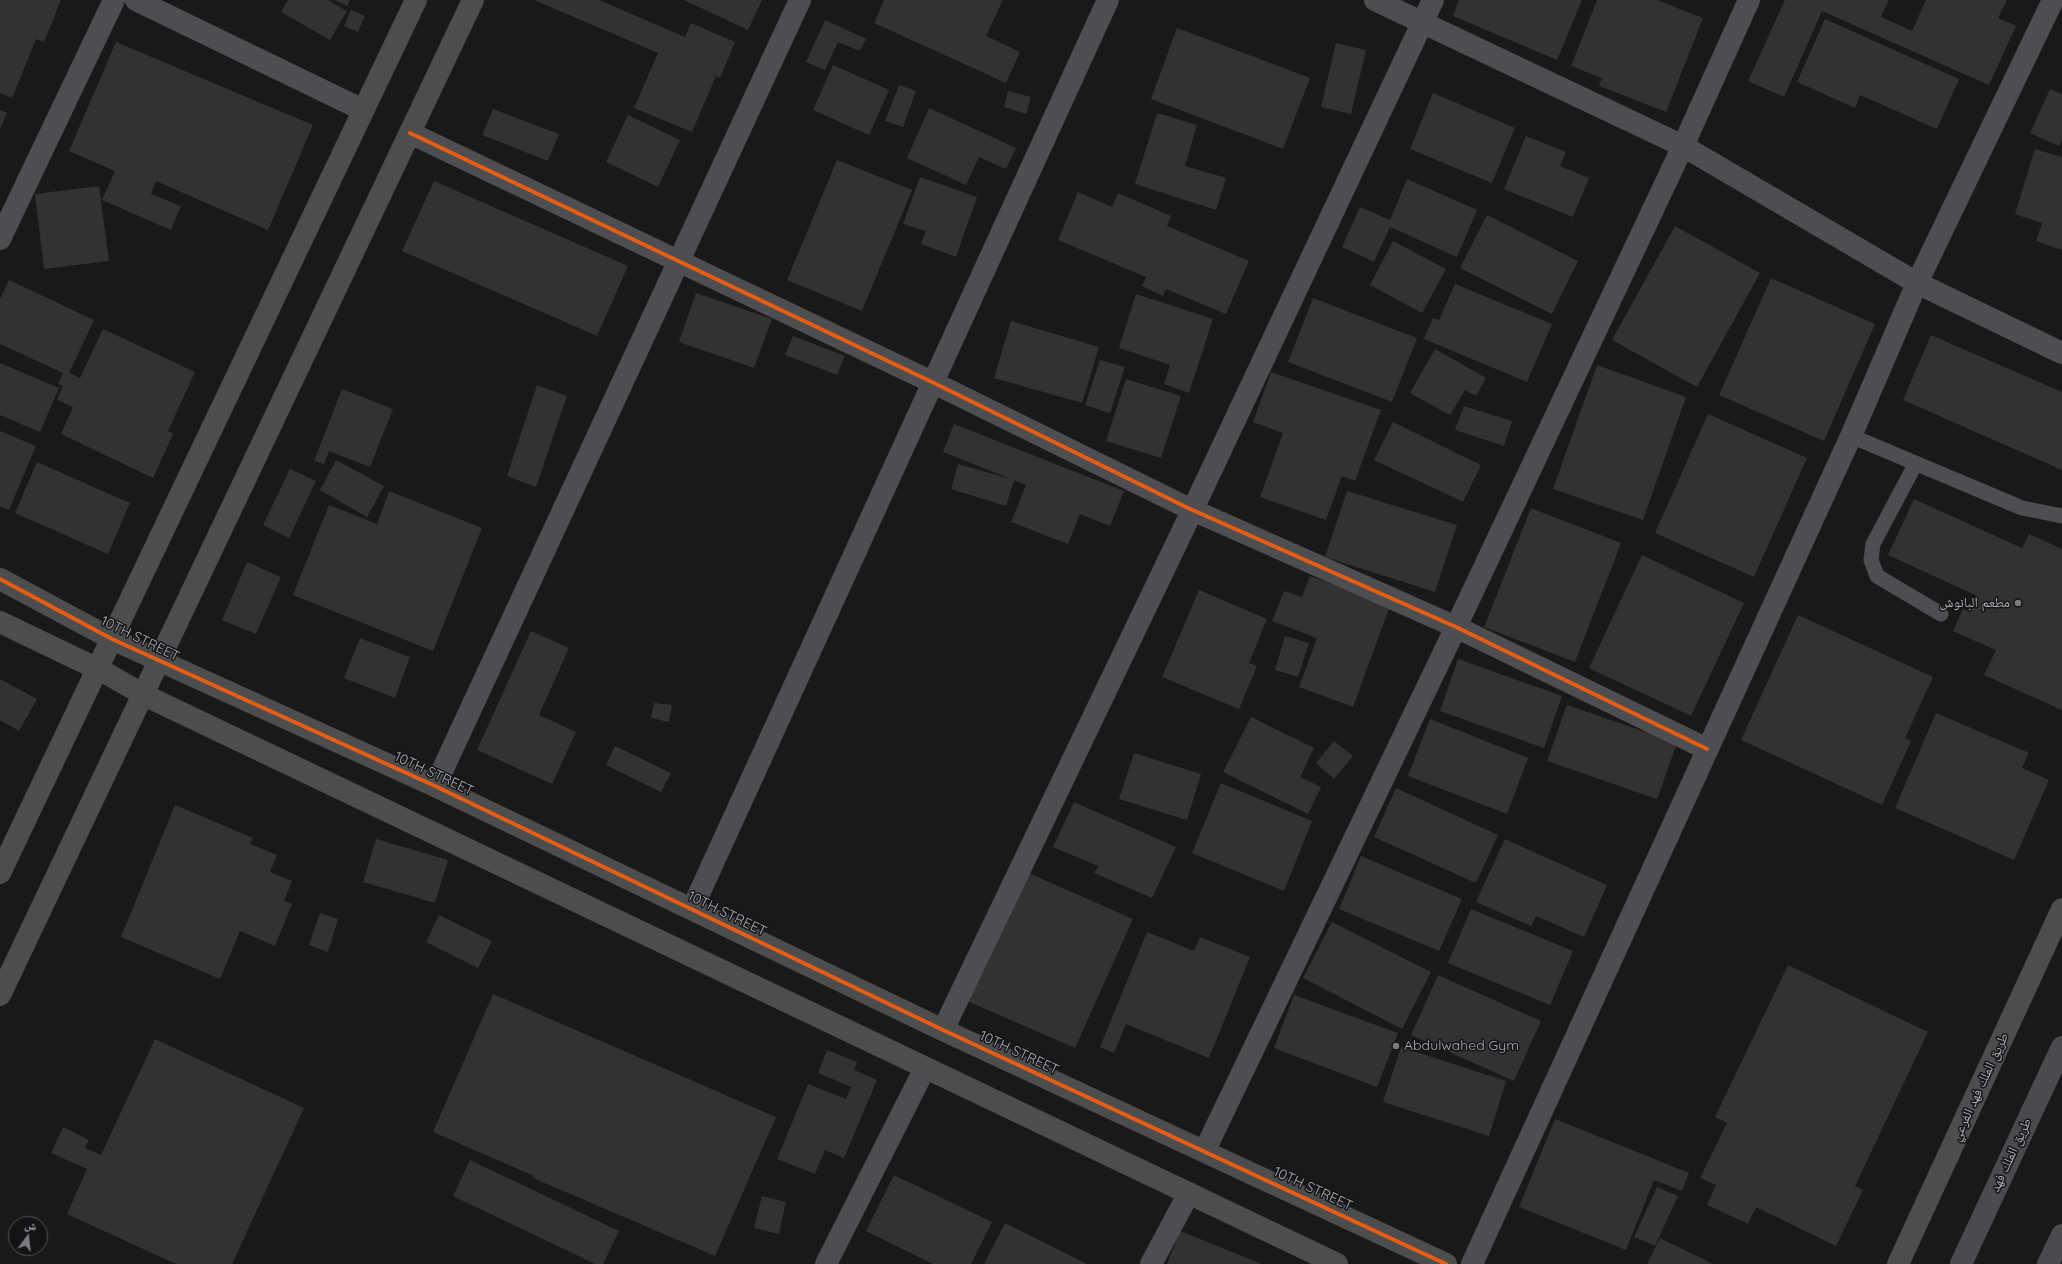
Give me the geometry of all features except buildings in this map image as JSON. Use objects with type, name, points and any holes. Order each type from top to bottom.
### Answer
[{"type":"highway","name":"طريق الملك فهد","points":[[1961,1264],[2062,1047]]},
{"type":"highway","points":[[2048,1264],[2062,1235]]},
{"type":"street","points":[[0,239],[114,0]]},
{"type":"street","points":[[136,0],[363,110]]},
{"type":"street","points":[[0,873],[416,0]]},
{"type":"street","points":[[0,995],[144,695],[158,660],[473,0]]},
{"type":"street","points":[[435,786],[680,263],[800,0]]},
{"type":"street","points":[[692,909],[1108,0]]},
{"type":"street","points":[[1375,0],[1683,146],[1917,283],[2062,353]]},
{"type":"street","points":[[943,1030],[1193,509],[1433,0]]},
{"type":"street","points":[[1205,1150],[1456,627],[1683,146],[1749,0]]},
{"type":"street","points":[[1472,1264],[1851,436],[1917,283],[2053,0]]},
{"type":"street","points":[[410,134],[934,383],[1193,509],[1456,627],[1707,749]]},
{"type":"street","name":"10TH STREET","points":[[0,579],[112,639],[435,786],[943,1030],[1205,1150],[1446,1264]]},
{"type":"street","points":[[0,622],[98,669],[144,695],[1337,1264]]},
{"type":"street","name":"طريق الملك فهد الفرعي","points":[[1898,1264],[2062,909]]},
{"type":"street","points":[[826,1264],[925,1068]]},
{"type":"street","points":[[1914,1264],[1938,1176]]},
{"type":"street","points":[[1152,1264],[1189,1193]]},
{"type":"lane","points":[[1851,436],[2022,508],[2062,516]]},
{"type":"lane","points":[[1916,463],[1873,544],[1871,560],[1877,576],[1940,614]]},
{"type":"cycle path","points":[[410,133],[934,383],[1188,508],[1456,627],[1707,749]]},
{"type":"cycle path","points":[[0,579],[112,639],[435,786],[943,1030],[1446,1264]]},
{"type":"place","name":"مطعم البانوش","points":[[2018,603]]},
{"type":"place","name":"Abdulwahed Gym","points":[[1396,1046]]}]
